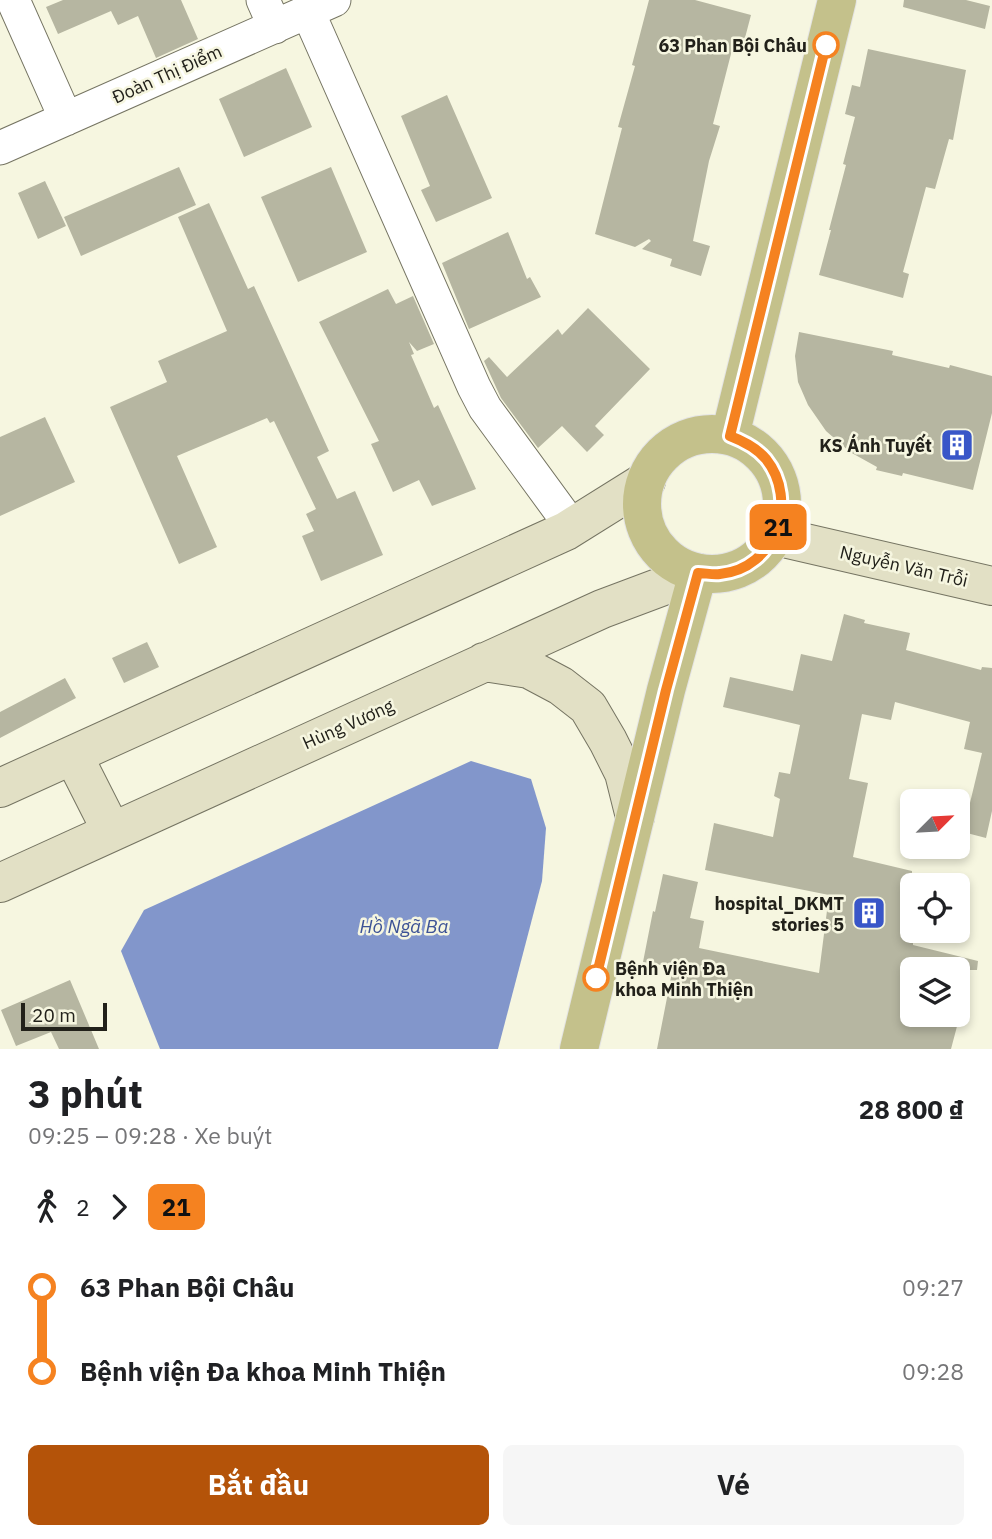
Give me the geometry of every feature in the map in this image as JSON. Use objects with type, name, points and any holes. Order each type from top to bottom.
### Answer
[{"type":"main road","points":[[730,436],[837,0]]},
{"type":"main road","points":[[709,433],[730,436],[749,444],[765,457],[776,475],[782,495],[782,516],[775,536],[762,555],[743,567],[721,574],[698,573],[676,564],[658,548],[646,528],[642,504],[646,481],[656,462],[670,447],[689,437],[709,433]]},
{"type":"main road","points":[[0,788],[572,527],[646,481]]},
{"type":"main road","name":"Nguyễn Văn Trỗi","points":[[775,536],[992,586]]},
{"type":"main road","points":[[579,1049],[666,690],[698,573]]},
{"type":"main road","name":"Hùng Vương","points":[[0,883],[602,609],[698,573]]},
{"type":"main road","points":[[484,662],[529,669],[561,686],[588,707],[624,773],[635,817]]},
{"type":"main road","points":[[73,755],[112,832]]},
{"type":"street","points":[[13,0],[66,118]]},
{"type":"street","points":[[321,6],[474,387],[485,408],[572,527]]},
{"type":"street","name":"Đoàn Thị Điểm","points":[[0,148],[66,118],[269,13],[321,6]]},
{"type":"water","name":"Hồ Ngã Ba","points":[[471,761],[531,779],[546,828],[542,881],[498,1049],[160,1049],[121,951],[144,910]]},
{"type":"building","points":[[63,0],[181,0],[198,39],[156,58],[138,16],[118,25],[111,11],[58,34],[46,7]]},
{"type":"building","points":[[649,0],[695,0],[751,15],[741,53],[732,50],[713,124],[720,126],[709,161],[693,241],[710,246],[701,276],[670,266],[672,259],[642,249],[651,241],[649,239],[635,247],[595,234],[622,128],[618,127]]},
{"type":"building","points":[[904,0],[966,0],[990,6],[985,29],[903,7]]},
{"type":"building","points":[[868,49],[966,70],[953,140],[949,139],[935,189],[926,187],[903,272],[909,274],[903,298],[819,275],[855,117],[845,114],[852,85],[860,87]]},
{"type":"building","points":[[286,68],[312,127],[244,157],[219,99]]},
{"type":"building","points":[[447,95],[492,198],[436,222],[421,190],[430,186],[401,116]]},
{"type":"building","points":[[179,167],[196,205],[81,256],[64,217]]},
{"type":"building","points":[[331,167],[367,252],[298,282],[261,197]]},
{"type":"building","points":[[45,181],[66,226],[38,239],[18,193]]},
{"type":"building","points":[[209,203],[248,289],[254,286],[329,451],[317,457],[337,499],[355,491],[383,555],[321,581],[302,536],[314,531],[306,514],[316,509],[274,421],[270,423],[267,418],[177,456],[217,547],[179,564],[110,407],[167,382],[158,361],[227,331],[178,217]]},
{"type":"building","points":[[508,232],[527,279],[530,277],[541,297],[469,329],[442,263]]},
{"type":"building","points":[[388,289],[396,304],[413,296],[434,344],[417,351],[409,342],[414,354],[411,355],[434,408],[438,405],[476,489],[432,506],[419,480],[393,492],[371,444],[379,441],[319,322]]},
{"type":"building","points":[[588,308],[650,369],[595,426],[604,435],[587,452],[562,426],[538,448],[501,398],[484,361],[489,357],[507,377],[558,329],[562,335]]},
{"type":"building","points":[[799,332],[893,351],[892,355],[949,368],[950,365],[992,376],[992,413],[973,490],[903,473],[902,476],[876,470],[877,467],[850,452],[826,431],[808,405],[798,382],[795,356]]},
{"type":"building","points":[[45,417],[75,482],[0,516],[0,437]]},
{"type":"building","points":[[844,614],[865,620],[864,623],[910,633],[906,650],[981,670],[982,667],[992,668],[992,811],[986,838],[970,834],[970,803],[982,753],[964,749],[970,722],[895,702],[891,720],[862,714],[849,779],[868,783],[853,857],[912,871],[900,873],[900,943],[913,943],[962,957],[900,957],[900,1027],[957,1027],[951,1049],[657,1049],[673,967],[643,962],[663,874],[698,882],[690,918],[704,921],[699,948],[819,973],[829,895],[705,870],[714,823],[773,837],[780,799],[774,796],[779,772],[790,774],[800,725],[723,707],[730,677],[793,691],[801,654],[832,661]]},
{"type":"building","points":[[147,642],[159,667],[124,683],[112,658]]},
{"type":"building","points":[[65,678],[76,698],[0,738],[0,712]]},
{"type":"building","points":[[970,959],[978,961],[977,970],[970,970]]},
{"type":"building","points":[[70,980],[99,1049],[59,1049],[51,1032],[16,1046],[1,1010]]},
{"type":"bus line","name":"21","points":[[596,978],[666,690],[698,573],[721,574],[743,567],[762,555],[775,536],[782,516],[782,495],[776,475],[765,457],[749,444],[730,436],[826,45]]},
{"type":"place","name":"63 Phan Bội Châu","points":[[826,45]]},
{"type":"place","name":"KS Ánh Tuyết","points":[[957,445]]},
{"type":"place","name":"hospital_DKMT stories 5","points":[[869,913]]},
{"type":"place","name":"Bệnh viện Đa khoa Minh Thiện","points":[[596,978]]}]
